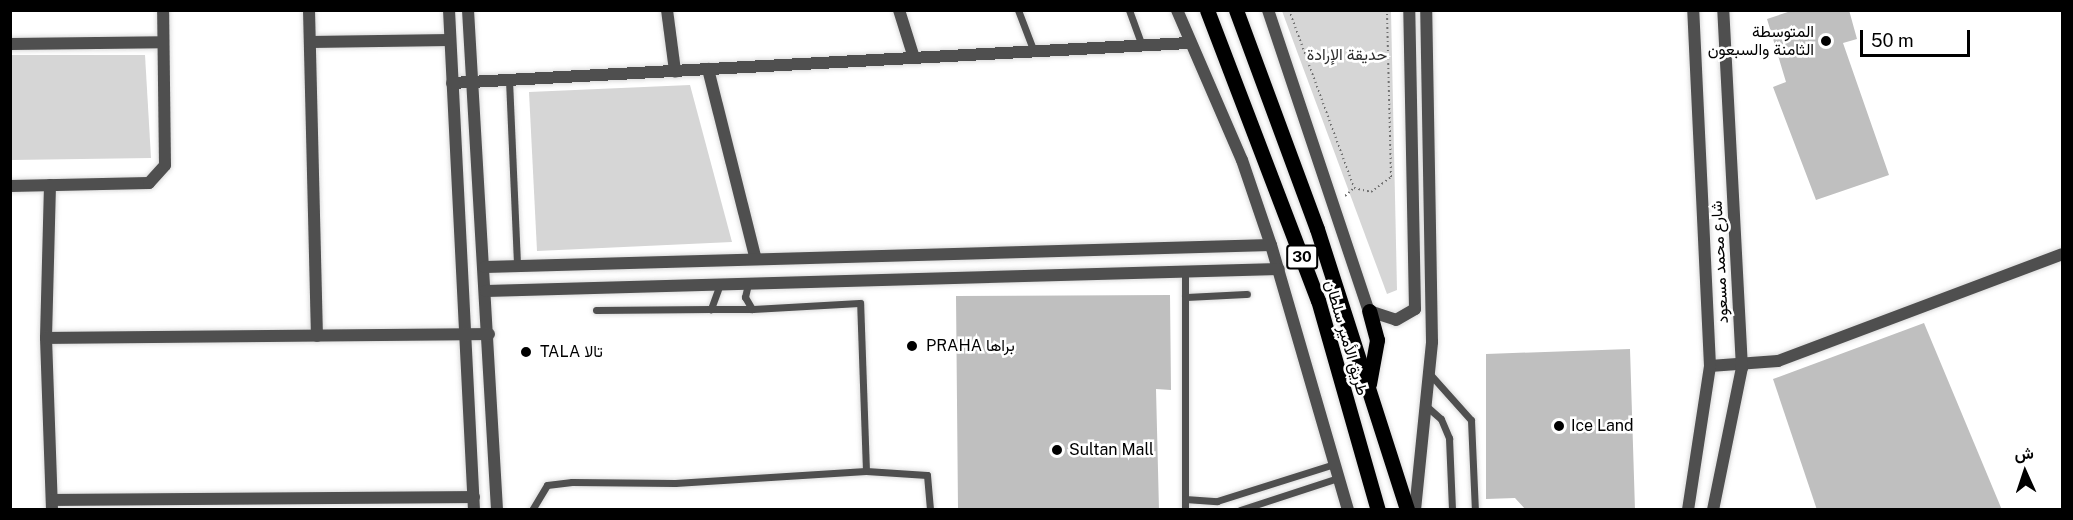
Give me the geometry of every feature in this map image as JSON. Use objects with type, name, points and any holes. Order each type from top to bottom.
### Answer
[{"type":"main road","name":"طريق الأمير سلطان","points":[[1207,10],[1318,300],[1378,510]]},
{"type":"main road","name":"طريق الأمير سلطان","points":[[1236,10],[1368,387],[1407,510]]},
{"type":"main road","points":[[1368,387],[1377,340],[1369,311]]},
{"type":"street","points":[[10,186],[149,183],[165,165],[163,10]]},
{"type":"street","points":[[309,10],[317,336]]},
{"type":"street","points":[[449,10],[474,510]]},
{"type":"street","points":[[468,10],[489,334],[497,510]]},
{"type":"street","points":[[667,10],[675,71]]},
{"type":"street","points":[[899,10],[914,58]]},
{"type":"street","points":[[1177,10],[1242,160],[1280,269],[1348,510]]},
{"type":"street","points":[[1268,10],[1369,311],[1396,320],[1415,309],[1409,10]]},
{"type":"street","points":[[1415,510],[1423,404],[1429,374],[1426,10]]},
{"type":"street","name":"شارع محمد مسعود","points":[[1688,510],[1710,366],[1693,10]]},
{"type":"street","name":"شارع محمد مسعود","points":[[1713,510],[1742,368],[1723,10]]},
{"type":"street","points":[[310,42],[450,40]]},
{"type":"street","points":[[10,44],[163,42]]},
{"type":"street","points":[[452,83],[1190,43]]},
{"type":"street","points":[[708,69],[755,256]]},
{"type":"street","points":[[50,185],[46,338],[52,505],[326,504],[474,496]]},
{"type":"street","points":[[485,267],[755,256],[1271,245]]},
{"type":"street","points":[[1710,366],[1742,368],[1818,348],[2062,254]]},
{"type":"street","points":[[486,291],[1280,269]]},
{"type":"street","points":[[46,338],[489,334]]},
{"type":"lane","points":[[1018,10],[1034,52]]},
{"type":"lane","points":[[1129,10],[1142,46]]},
{"type":"lane","points":[[509,80],[518,266]]},
{"type":"lane","points":[[1185,271],[1185,510]]},
{"type":"lane","points":[[749,283],[745,297],[752,309]]},
{"type":"lane","points":[[711,309],[720,284]]},
{"type":"lane","points":[[1185,297],[1247,294]]},
{"type":"lane","points":[[596,310],[752,309],[860,303],[866,471]]},
{"type":"lane","points":[[1429,374],[1471,420],[1475,510]]},
{"type":"lane","points":[[1423,404],[1441,419],[1449,438],[1452,510]]},
{"type":"lane","points":[[1185,499],[1217,501],[1334,465]]},
{"type":"lane","points":[[532,510],[547,485],[572,482],[675,483],[866,471],[927,475],[930,510]]},
{"type":"lane","points":[[1240,510],[1338,478]]},
{"type":"path","points":[[1289,10],[1354,188],[1371,192],[1391,177],[1388,10]]},
{"type":"green space","name":"حديقة الإرادة","points":[[1282,11],[1391,11],[1397,290],[1387,294]]},
{"type":"green space","points":[[11,55],[145,55],[151,158],[11,160]]},
{"type":"green space","points":[[690,85],[732,242],[537,251],[529,92]]},
{"type":"building","points":[[1794,10],[1849,10],[1857,39],[1843,43],[1889,175],[1816,200],[1773,87],[1786,82],[1767,19]]},
{"type":"building","name":"Sultan Mall","points":[[1170,295],[1171,390],[1156,389],[1159,510],[958,510],[956,296]]},
{"type":"building","points":[[1924,323],[2002,510],[1817,510],[1773,379]]},
{"type":"building","name":"Ice Land","points":[[1630,349],[1635,510],[1526,510],[1515,498],[1486,499],[1486,354]]},
{"type":"place","name":"المتوسطة الثامنة والسبعون","points":[[1826,41]]},
{"type":"place","name":"PRAHA براها","points":[[912,346]]},
{"type":"place","name":"TALA تالا","points":[[526,352]]},
{"type":"place","name":"Ice Land","points":[[1559,426]]},
{"type":"place","name":"Sultan Mall","points":[[1057,450]]}]
